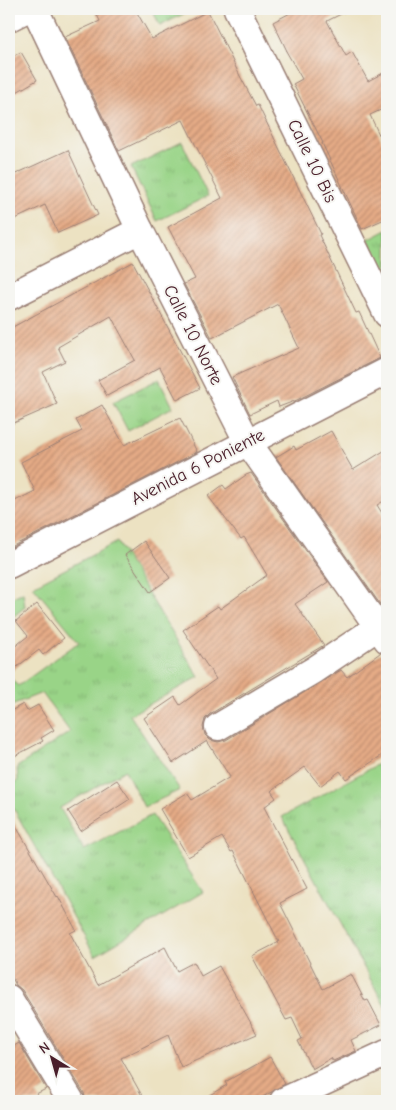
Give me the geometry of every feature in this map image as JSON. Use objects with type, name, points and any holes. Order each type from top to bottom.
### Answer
[{"type":"street","points":[[9,18],[27,9]]},
{"type":"street","name":"Calle 10 Norte","points":[[35,9],[140,230],[247,441],[382,633]]},
{"type":"street","name":"Calle 10 Bis","points":[[237,9],[387,314]]},
{"type":"street","points":[[9,297],[140,230]]},
{"type":"street","name":"Avenida 6 Poniente","points":[[9,565],[247,441],[387,371]]},
{"type":"street","points":[[218,727],[314,670],[382,633]]},
{"type":"street","points":[[9,998],[71,1101]]},
{"type":"street","points":[[283,1101],[387,1053]]},
{"type":"green space","points":[[152,9],[193,9],[160,26]]},
{"type":"green space","points":[[182,142],[208,196],[157,221],[131,167]]},
{"type":"green space","points":[[387,230],[387,276],[368,240]]},
{"type":"green space","points":[[159,379],[173,407],[128,431],[113,402]]},
{"type":"green space","points":[[117,542],[199,677],[130,715],[180,790],[144,807],[125,770],[60,808],[84,850],[152,815],[203,892],[95,956],[9,800],[9,790],[18,780],[17,767],[70,732],[42,693],[9,706],[9,676],[18,686],[79,642],[33,586]]},
{"type":"green space","points":[[23,592],[25,607],[9,620],[9,599]]},
{"type":"green space","points":[[387,759],[387,1010],[282,817]]},
{"type":"building","points":[[94,9],[135,9],[152,39],[208,11],[240,76],[256,106],[258,105],[321,234],[319,235],[356,313],[359,312],[380,358],[297,400],[279,407],[277,401],[250,414],[232,377],[299,348],[278,304],[212,338],[184,284],[195,279],[168,227],[222,198],[183,120],[119,151],[65,37],[100,21]]},
{"type":"building","points":[[298,9],[351,9],[327,21],[346,56],[352,52],[368,81],[387,71],[387,107],[370,115],[387,152],[387,218],[362,229],[323,143],[293,84],[302,79],[286,51],[273,22]]},
{"type":"building","points":[[21,52],[37,80],[15,93],[9,81],[9,58]]},
{"type":"building","points":[[68,150],[98,215],[58,233],[45,205],[9,222],[9,177]]},
{"type":"building","points":[[133,262],[200,388],[177,400],[160,367],[107,396],[98,380],[135,360],[111,316],[58,347],[65,361],[43,372],[57,404],[9,425],[9,329]]},
{"type":"building","points":[[102,405],[124,445],[180,418],[197,452],[9,548],[9,504],[35,491],[21,462],[82,431],[76,420]]},
{"type":"building","points":[[331,431],[353,470],[387,449],[387,499],[377,505],[387,521],[387,614],[276,457],[294,446],[296,450]]},
{"type":"building","points":[[251,473],[328,582],[295,604],[324,645],[210,714],[205,719],[203,727],[205,735],[210,740],[218,742],[226,740],[341,670],[347,677],[380,653],[387,655],[387,752],[346,779],[340,771],[320,786],[305,767],[271,791],[276,798],[264,807],[307,889],[280,903],[323,989],[351,974],[365,1001],[368,1000],[381,1025],[351,1040],[356,1051],[333,1061],[331,1058],[312,1069],[298,1041],[302,1039],[292,1018],[286,1020],[252,956],[279,942],[233,851],[231,852],[222,837],[188,857],[160,809],[187,793],[192,800],[230,777],[207,741],[173,763],[144,718],[175,697],[180,705],[216,679],[183,630],[218,606],[220,609],[267,575],[244,537],[241,539],[208,496],[223,485],[226,489]]},
{"type":"building","points":[[144,541],[170,578],[150,592],[125,555]]},
{"type":"building","points":[[37,604],[64,638],[43,655],[39,650],[9,673],[9,651],[28,636],[16,621]]},
{"type":"building","points":[[23,704],[27,711],[38,705],[54,730],[41,738],[43,741],[9,759],[9,712]]},
{"type":"building","points":[[117,780],[130,799],[81,831],[68,811]]},
{"type":"building","points":[[9,814],[76,930],[70,933],[98,985],[165,947],[177,971],[194,962],[201,976],[219,966],[257,1034],[181,1067],[168,1035],[121,1058],[145,1101],[86,1101],[84,1093],[22,990],[16,985],[9,972]]},
{"type":"building","points":[[19,1043],[46,1089],[36,1094],[40,1101],[9,1101],[9,1049]]},
{"type":"building","points":[[270,1057],[285,1084],[256,1101],[199,1101],[227,1085],[225,1082]]}]
